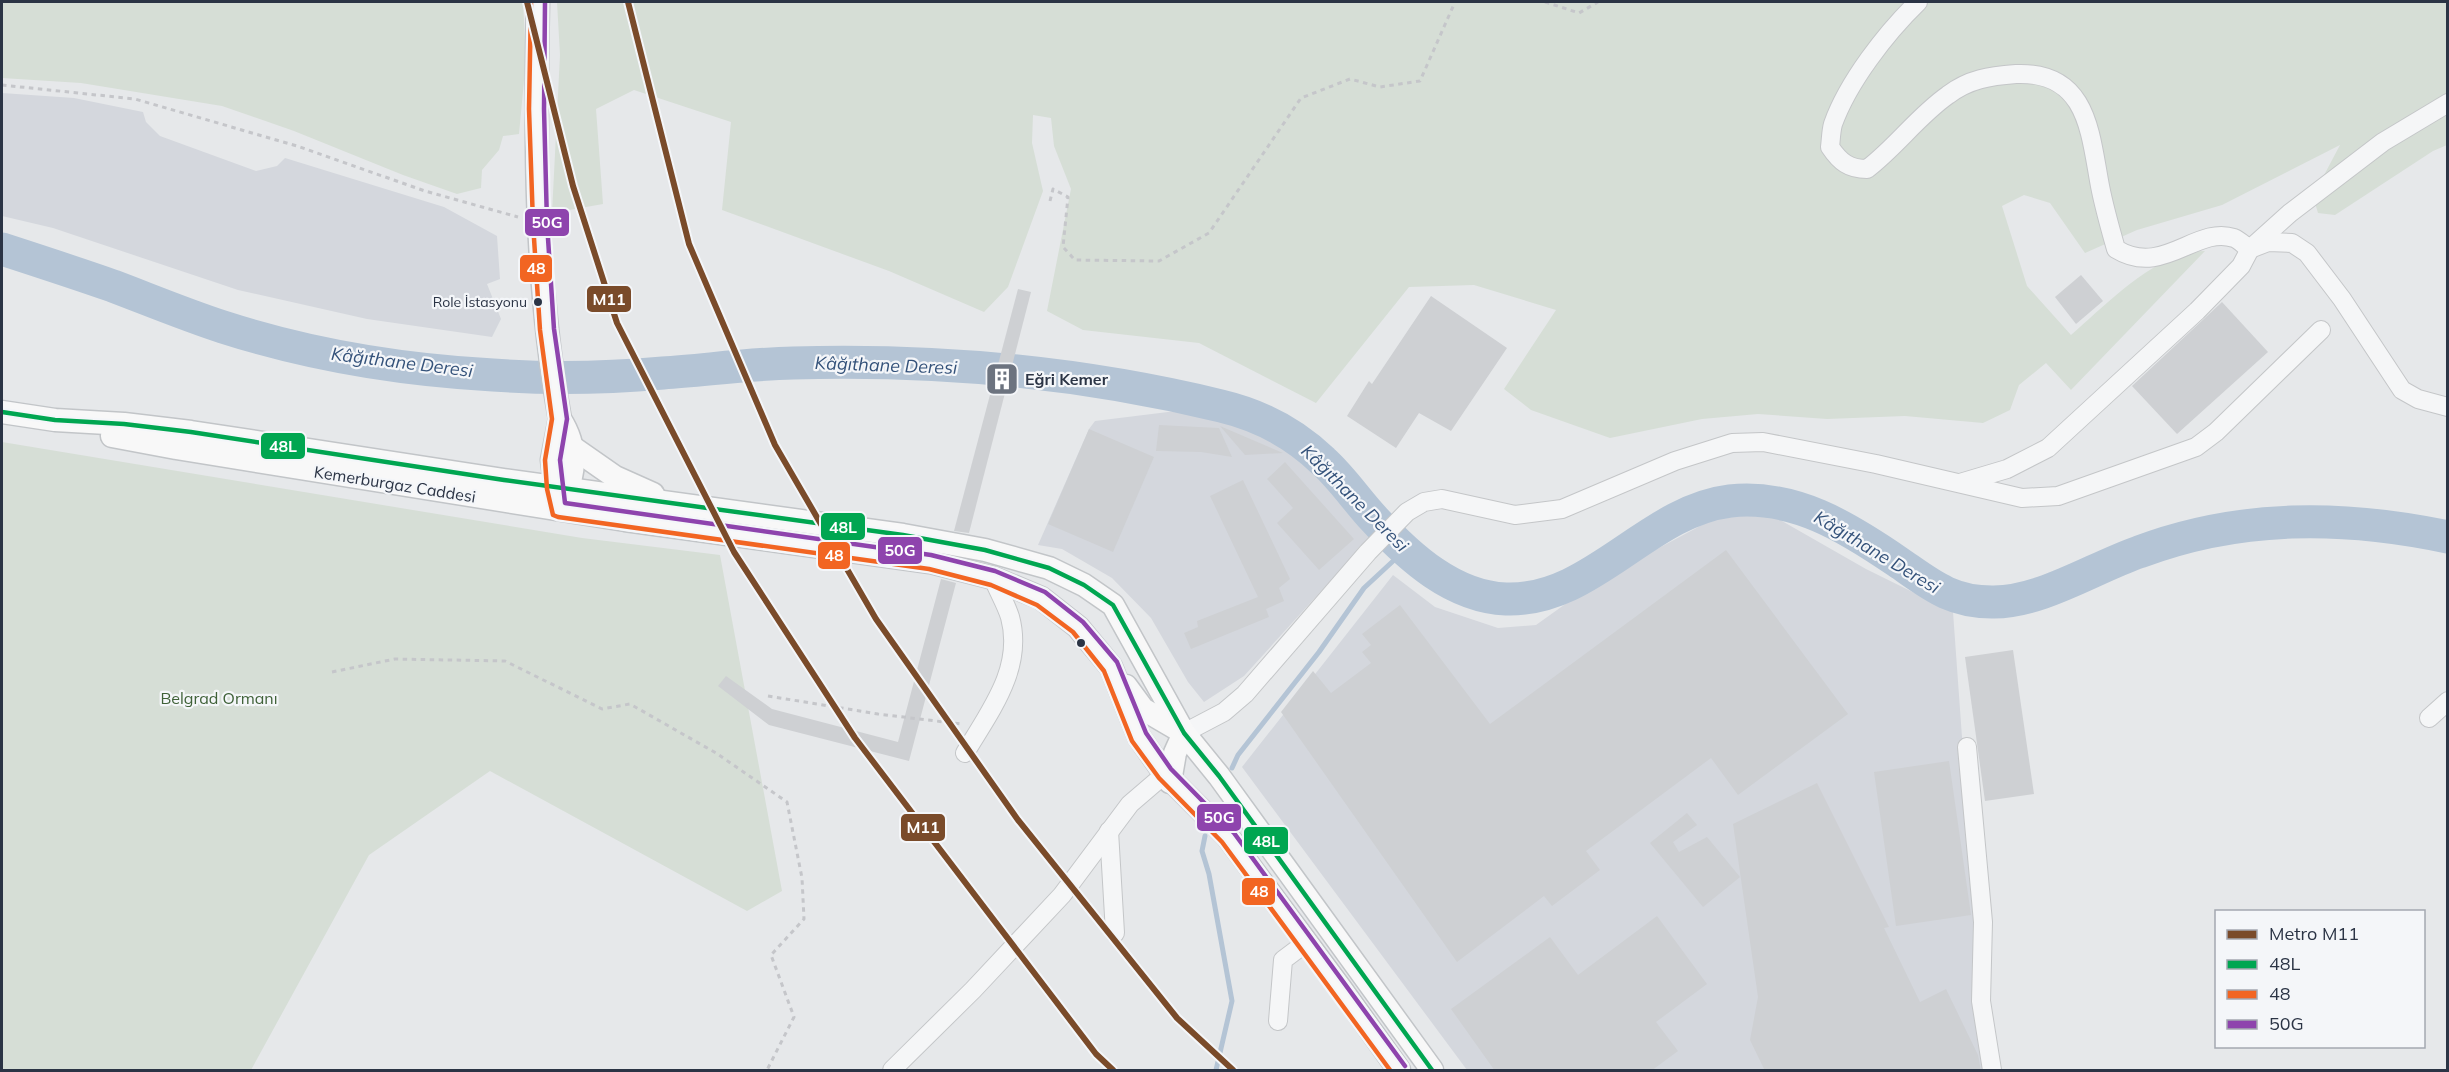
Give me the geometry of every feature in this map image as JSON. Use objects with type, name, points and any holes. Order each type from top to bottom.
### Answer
[{"type":"main road","points":[[504,480],[523,474],[562,448],[567,430],[560,419],[547,330],[536,109],[538,2]]},
{"type":"main road","name":"Kemerburgaz Caddesi","points":[[2,412],[55,420],[180,430],[504,480],[560,495]]},
{"type":"main road","name":"Kemerburgaz Caddesi","points":[[55,420],[94,433],[176,448],[560,495]]},
{"type":"main road","points":[[560,495],[573,471],[562,448]]},
{"type":"main road","points":[[562,448],[615,477],[680,505]]},
{"type":"main road","points":[[560,495],[680,505],[903,535],[985,550],[1049,568],[1084,585],[1113,605],[1184,733],[1219,776],[1432,1071]]},
{"type":"main road","points":[[560,495],[701,531],[930,562],[993,578],[1041,598],[1078,627],[1143,709],[1184,733]]},
{"type":"main road","points":[[1111,667],[1139,737],[1168,778],[1228,837],[1307,942],[1399,1071]]},
{"type":"main road","points":[[1168,778],[1176,748],[1184,733]]},
{"type":"street","points":[[1918,2],[1904,15],[1870,58],[1844,101],[1832,126],[1830,147],[1839,160],[1854,169],[1868,169],[1948,94],[1986,76],[2022,74],[2057,81],[2079,102],[2090,128],[2101,190],[2116,249],[2129,257],[2160,257],[2218,236],[2234,238],[2250,249]]},
{"type":"street","points":[[1960,483],[2007,469],[2048,448],[2197,311],[2241,266],[2250,249],[2290,213],[2383,142],[2448,103]]},
{"type":"street","points":[[2250,249],[2268,242],[2292,243],[2307,252],[2342,299],[2402,390],[2418,399],[2448,407]]},
{"type":"street","points":[[1184,733],[1224,712],[1245,694],[1368,552],[1407,512],[1424,502],[1442,500],[1515,515],[1562,509],[1675,461],[1732,443],[1763,442],[1804,448],[1960,483],[1992,493],[2022,498],[2058,496],[2196,447],[2216,432],[2321,330]]},
{"type":"street","points":[[965,753],[1010,671],[1014,650],[1010,617],[993,578]]},
{"type":"street","points":[[2429,718],[2448,701]]},
{"type":"street","points":[[1967,747],[1983,922],[1981,1001],[1992,1071]]},
{"type":"street","points":[[892,1071],[973,990],[1062,895],[1130,804],[1168,778]]},
{"type":"street","points":[[1109,831],[1115,933]]},
{"type":"street","points":[[1278,1021],[1283,960],[1307,942]]},
{"type":"path","points":[[1050,201],[1053,189],[1068,197],[1063,247],[1075,260],[1159,261],[1209,233],[1301,98],[1350,79],[1380,87],[1420,81],[1455,2]]},
{"type":"path","points":[[1545,2],[1579,13],[1598,2]]},
{"type":"path","points":[[2,85],[135,99],[297,146],[425,191],[540,223]]},
{"type":"path","points":[[332,672],[395,659],[505,661],[602,709],[630,704],[716,753],[787,802],[802,878],[804,919],[771,955],[794,1017],[767,1071]]},
{"type":"path","points":[[768,696],[878,714],[981,726]]},
{"type":"shaded area","points":[[2,93],[74,98],[143,112],[146,122],[160,136],[256,171],[277,166],[285,158],[444,207],[497,236],[500,279],[487,284],[501,319],[492,337],[367,319],[238,290],[53,228],[2,216]]},
{"type":"shaded area","points":[[1217,410],[1255,424],[1296,450],[1334,485],[1372,535],[1244,676],[1204,702],[1188,682],[1151,618],[1112,578],[1062,549],[1038,545],[1089,429],[1095,421],[1176,411]]},
{"type":"shaded area","points":[[1730,510],[1768,513],[1866,569],[1953,612],[1986,1070],[1467,1070],[1242,767],[1393,575],[1435,607],[1498,628],[1536,625],[1599,580]]},
{"type":"green space","points":[[2,2],[523,2],[526,59],[519,134],[503,136],[499,150],[482,170],[481,188],[457,194],[294,131],[222,106],[81,83],[2,78]]},
{"type":"green space","points":[[557,2],[2447,2],[2447,145],[2433,151],[2335,215],[2318,213],[2313,196],[2340,145],[2222,205],[2137,230],[2085,253],[2050,203],[2024,195],[2002,206],[2027,286],[2071,335],[2116,295],[2150,270],[2187,253],[2205,251],[2071,390],[2046,363],[2019,385],[2010,410],[1983,423],[1905,416],[1827,419],[1758,414],[1702,419],[1610,438],[1531,410],[1504,389],[1556,310],[1474,285],[1409,287],[1316,403],[1199,343],[1083,330],[1047,311],[1071,189],[1054,146],[1051,118],[1033,115],[1032,143],[1043,191],[1008,287],[984,312],[889,271],[722,210],[731,122],[634,90],[596,109],[603,204],[552,213],[560,55]]},
{"type":"green space","name":"Belgrad Ormanı","points":[[2,442],[582,538],[720,555],[782,891],[747,911],[490,771],[369,855],[251,1070],[2,1070]]},
{"type":"building","points":[[2081,275],[2103,301],[2076,324],[2055,297]]},
{"type":"building","points":[[1018,289],[1031,292],[969,533],[954,531]]},
{"type":"building","points":[[1431,296],[1507,348],[1451,431],[1419,413],[1396,448],[1347,416],[1369,381],[1372,384]]},
{"type":"building","points":[[2222,302],[2268,352],[2177,434],[2132,386]]},
{"type":"building","points":[[1159,425],[1219,428],[1232,457],[1201,452],[1156,451]]},
{"type":"building","points":[[1220,426],[1283,453],[1245,455]]},
{"type":"building","points":[[1089,429],[1154,457],[1113,552],[1048,524]]},
{"type":"building","points":[[1285,462],[1354,539],[1319,570],[1277,523],[1293,508],[1267,479]]},
{"type":"building","points":[[1243,480],[1290,579],[1279,588],[1284,601],[1266,609],[1269,617],[1191,649],[1184,633],[1198,627],[1197,621],[1258,597],[1210,496]]},
{"type":"building","points":[[1726,550],[1848,714],[1738,795],[1711,758],[1586,851],[1600,870],[1552,906],[1544,896],[1457,962],[1281,712],[1313,671],[1331,693],[1371,663],[1362,652],[1371,645],[1362,634],[1400,605],[1490,724]]},
{"type":"building","points":[[941,579],[956,583],[909,761],[769,725],[718,686],[726,676],[772,709],[898,742]]},
{"type":"building","points":[[2013,650],[2034,794],[1985,801],[1965,657]]},
{"type":"building","points":[[1949,761],[1971,915],[1896,926],[1874,772]]},
{"type":"building","points":[[1817,783],[1889,927],[1884,928],[1920,1002],[1946,989],[1978,1055],[1981,1071],[1765,1071],[1750,1040],[1758,997],[1733,824]]},
{"type":"building","points":[[1687,813],[1697,825],[1673,842],[1679,852],[1707,837],[1740,877],[1703,907],[1650,843]]},
{"type":"building","points":[[1657,916],[1707,984],[1656,1022],[1678,1051],[1651,1071],[1495,1071],[1451,1009],[1550,937],[1578,975]]},
{"type":"waterway","name":"Kâğıthane Deresi","points":[[2,249],[256,337],[356,360],[391,365],[459,373],[599,377],[793,363],[901,363],[1062,376],[1115,384],[1221,406],[1263,420],[1301,442],[1337,475],[1368,513],[1417,561],[1450,583],[1487,597],[1506,599],[1537,596],[1566,586],[1593,572],[1672,521],[1700,508],[1730,501],[1754,500],[1776,503],[1819,516],[1879,549],[1941,590],[1964,599],[1992,602],[2010,601],[2047,591],[2121,559],[2177,540],[2253,525],[2331,522],[2370,525],[2448,537]]},
{"type":"waterway","points":[[1232,768],[1238,755],[1319,652],[1364,588],[1405,550]]},
{"type":"waterway","points":[[1205,836],[1202,851],[1209,874],[1232,1001],[1216,1070]]},
{"type":"metro line","name":"M11","points":[[527,2],[573,186],[617,323],[734,552],[855,738],[1096,1054],[1113,1070]]},
{"type":"metro line","name":"M11","points":[[628,2],[689,244],[775,445],[876,619],[1018,820],[1177,1018],[1233,1070]]},
{"type":"transit line","name":"48","points":[[531,2],[529,109],[533,223],[540,330],[552,419],[545,460],[547,489],[553,515],[929,569],[991,585],[1037,605],[1073,632],[1104,671],[1132,741],[1159,778],[1222,842],[1390,1070]]},
{"type":"transit line","name":"50G","points":[[545,2],[544,109],[547,223],[554,329],[567,419],[560,460],[565,503],[931,555],[995,571],[1045,592],[1083,622],[1117,662],[1146,733],[1171,769],[1234,833],[1405,1066]]},
{"type":"transit line","name":"48L","points":[[2,412],[55,420],[124,424],[191,432],[504,480],[903,535],[985,550],[1049,568],[1084,585],[1113,605],[1184,733],[1219,776],[1432,1070]]},
{"type":"place","name":"Role İstasyonu","points":[[538,302]]},
{"type":"place","name":"Eğri Kemer","points":[[1002,379]]}]
